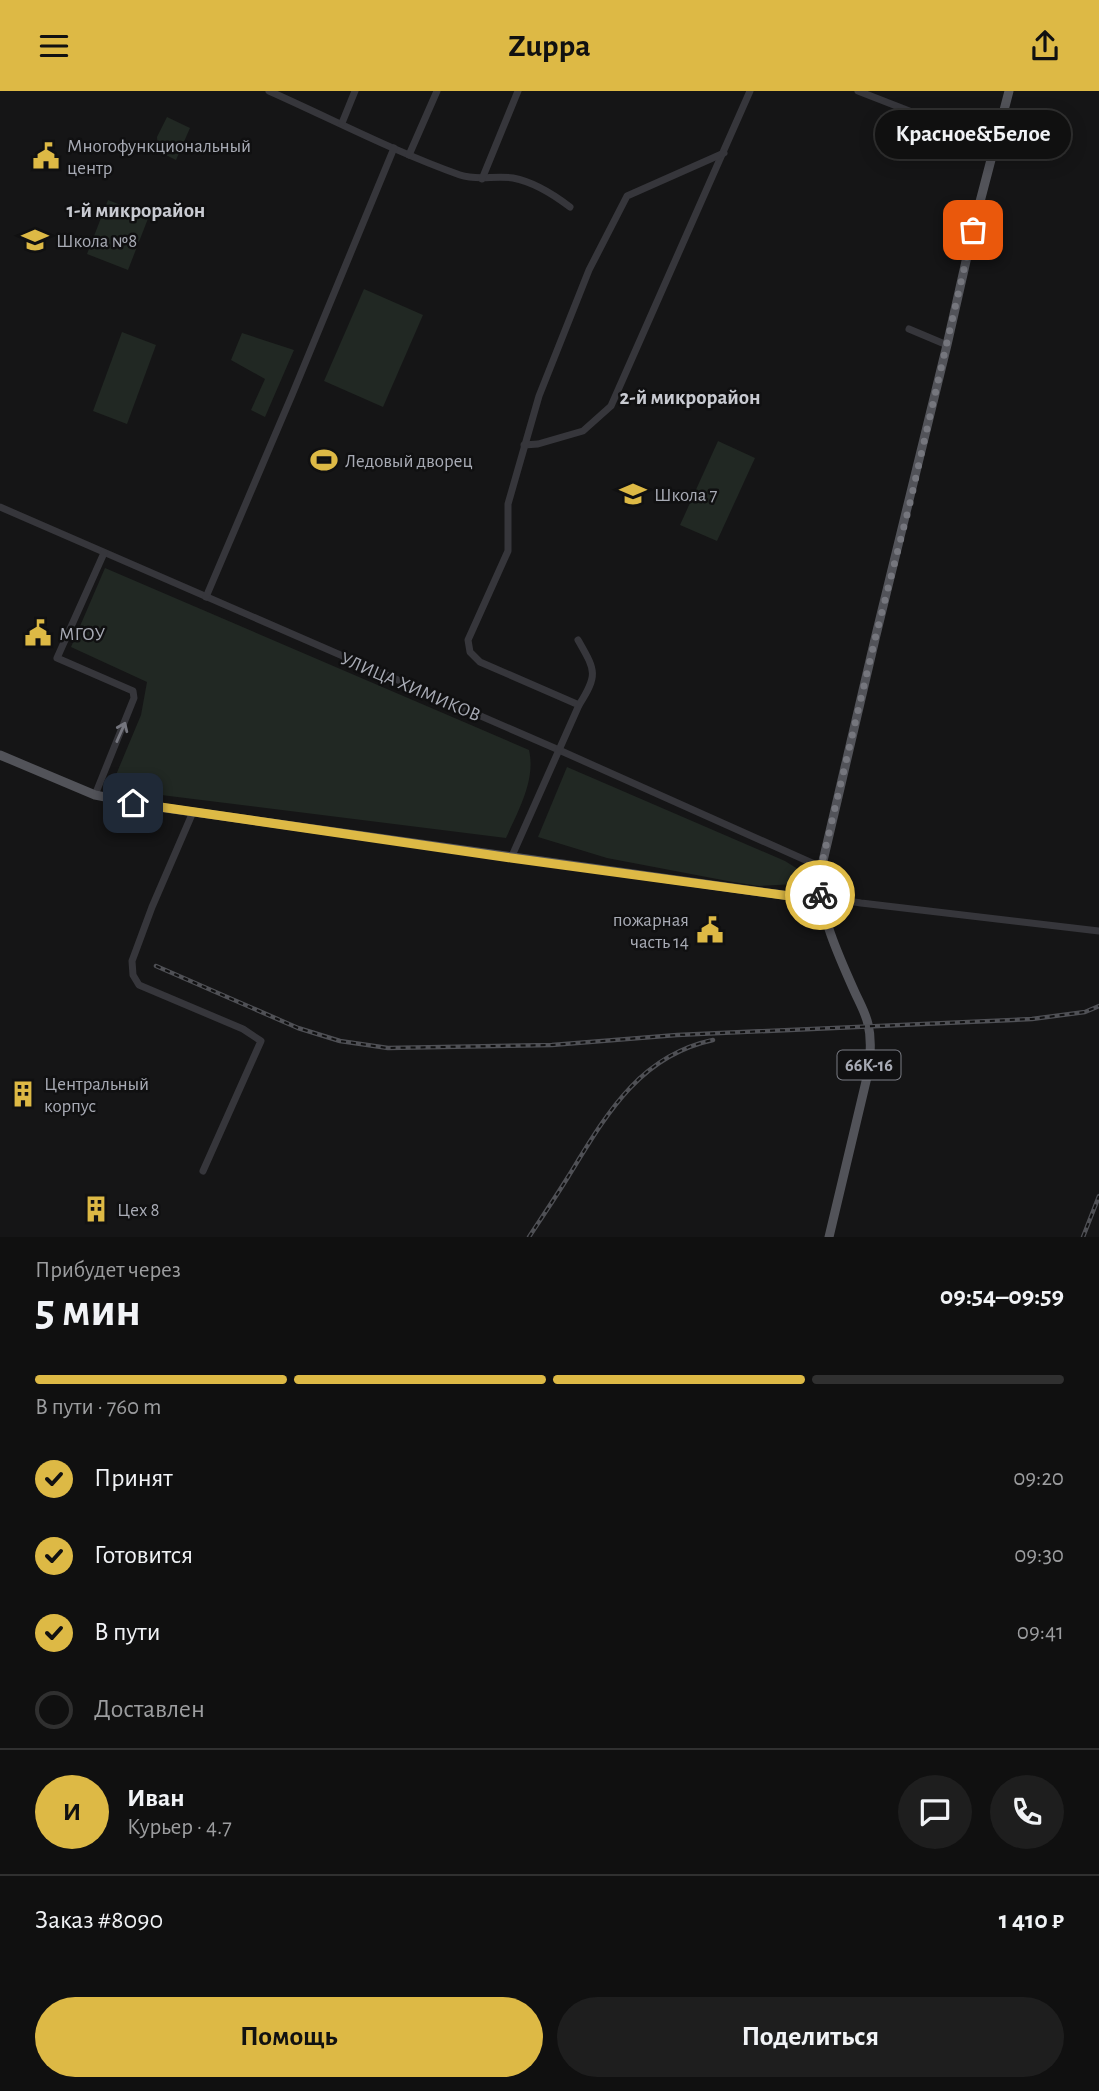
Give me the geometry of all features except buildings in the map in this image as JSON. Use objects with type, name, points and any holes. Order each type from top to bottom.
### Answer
[{"type":"main road","name":"66К-16","points":[[829,1237],[868,1073],[871,1050],[867,1020],[835,944],[820,897],[821,867],[1009,91]]},
{"type":"main road","points":[[0,755],[95,795],[151,806],[797,897],[820,897]]},
{"type":"street","points":[[269,91],[409,155],[463,176],[482,179],[512,177],[557,196],[570,207]]},
{"type":"street","points":[[342,123],[355,91]]},
{"type":"street","points":[[409,155],[437,91]]},
{"type":"street","points":[[482,179],[518,91]]},
{"type":"street","points":[[524,445],[538,444],[583,431],[611,406],[750,91]]},
{"type":"street","points":[[858,91],[994,144]]},
{"type":"street","points":[[206,597],[394,148]]},
{"type":"street","points":[[579,705],[480,662],[470,652],[468,641],[508,551],[508,504],[539,396],[589,270],[627,196],[724,153]]},
{"type":"street","points":[[909,329],[947,345]]},
{"type":"street","name":"УЛИЦА ХИМИКОВ","points":[[0,507],[821,867]]},
{"type":"street","points":[[95,795],[134,698],[133,691],[57,658],[104,553]]},
{"type":"street","points":[[511,858],[593,677],[591,662],[578,640]]},
{"type":"street","points":[[193,812],[132,961],[133,975],[139,985],[243,1029],[261,1041],[203,1171]]},
{"type":"street","points":[[820,897],[1099,931]]},
{"type":"shaded area","points":[[167,117],[190,128],[176,160],[158,151],[157,137]]},
{"type":"shaded area","points":[[108,200],[149,216],[128,270],[87,254]]},
{"type":"shaded area","points":[[364,289],[423,315],[383,407],[324,381]]},
{"type":"shaded area","points":[[122,332],[156,345],[127,424],[93,411]]},
{"type":"shaded area","points":[[242,333],[294,350],[265,417],[251,410],[265,379],[231,360]]},
{"type":"shaded area","points":[[718,441],[755,458],[717,541],[680,525]]},
{"type":"shaded area","points":[[105,568],[529,750],[531,761],[528,784],[506,838],[145,793],[113,782],[141,715],[147,682],[71,647]]},
{"type":"shaded area","points":[[567,767],[785,861],[801,871],[796,884],[759,886],[733,882],[607,858],[538,837]]},
{"type":"railway","points":[[156,966],[298,1028],[340,1041],[388,1048],[552,1045],[677,1035],[1032,1019],[1085,1012],[1099,1006]]},
{"type":"railway","points":[[529,1237],[610,1112],[626,1092],[664,1060],[687,1048],[713,1040]]},
{"type":"railway","points":[[1083,1237],[1099,1196]]},
{"type":"way so far","points":[[820,895],[821,867],[973,230]]},
{"type":"place","name":"Многофункциональный центр","points":[[46,156]]},
{"type":"place","name":"Красное&Белое","points":[[973,230]]},
{"type":"place","name":"Школа №8","points":[[35,240]]},
{"type":"place","name":"Ледовый дворец","points":[[324,460]]},
{"type":"place","name":"Школа 7","points":[[633,494]]},
{"type":"place","name":"МГОУ","points":[[38,633]]},
{"type":"place","name":"пожарная часть 14","points":[[710,930]]},
{"type":"place","name":"Центральный корпус","points":[[23,1094]]},
{"type":"place","name":"Цех 8","points":[[96,1209]]},
{"type":"district","name":"1-й микрорайон","points":[[136,210]]},
{"type":"district","name":"2-й микрорайон","points":[[690,397]]},
{"type":"route","points":[[133,803],[797,897],[820,895]]}]
